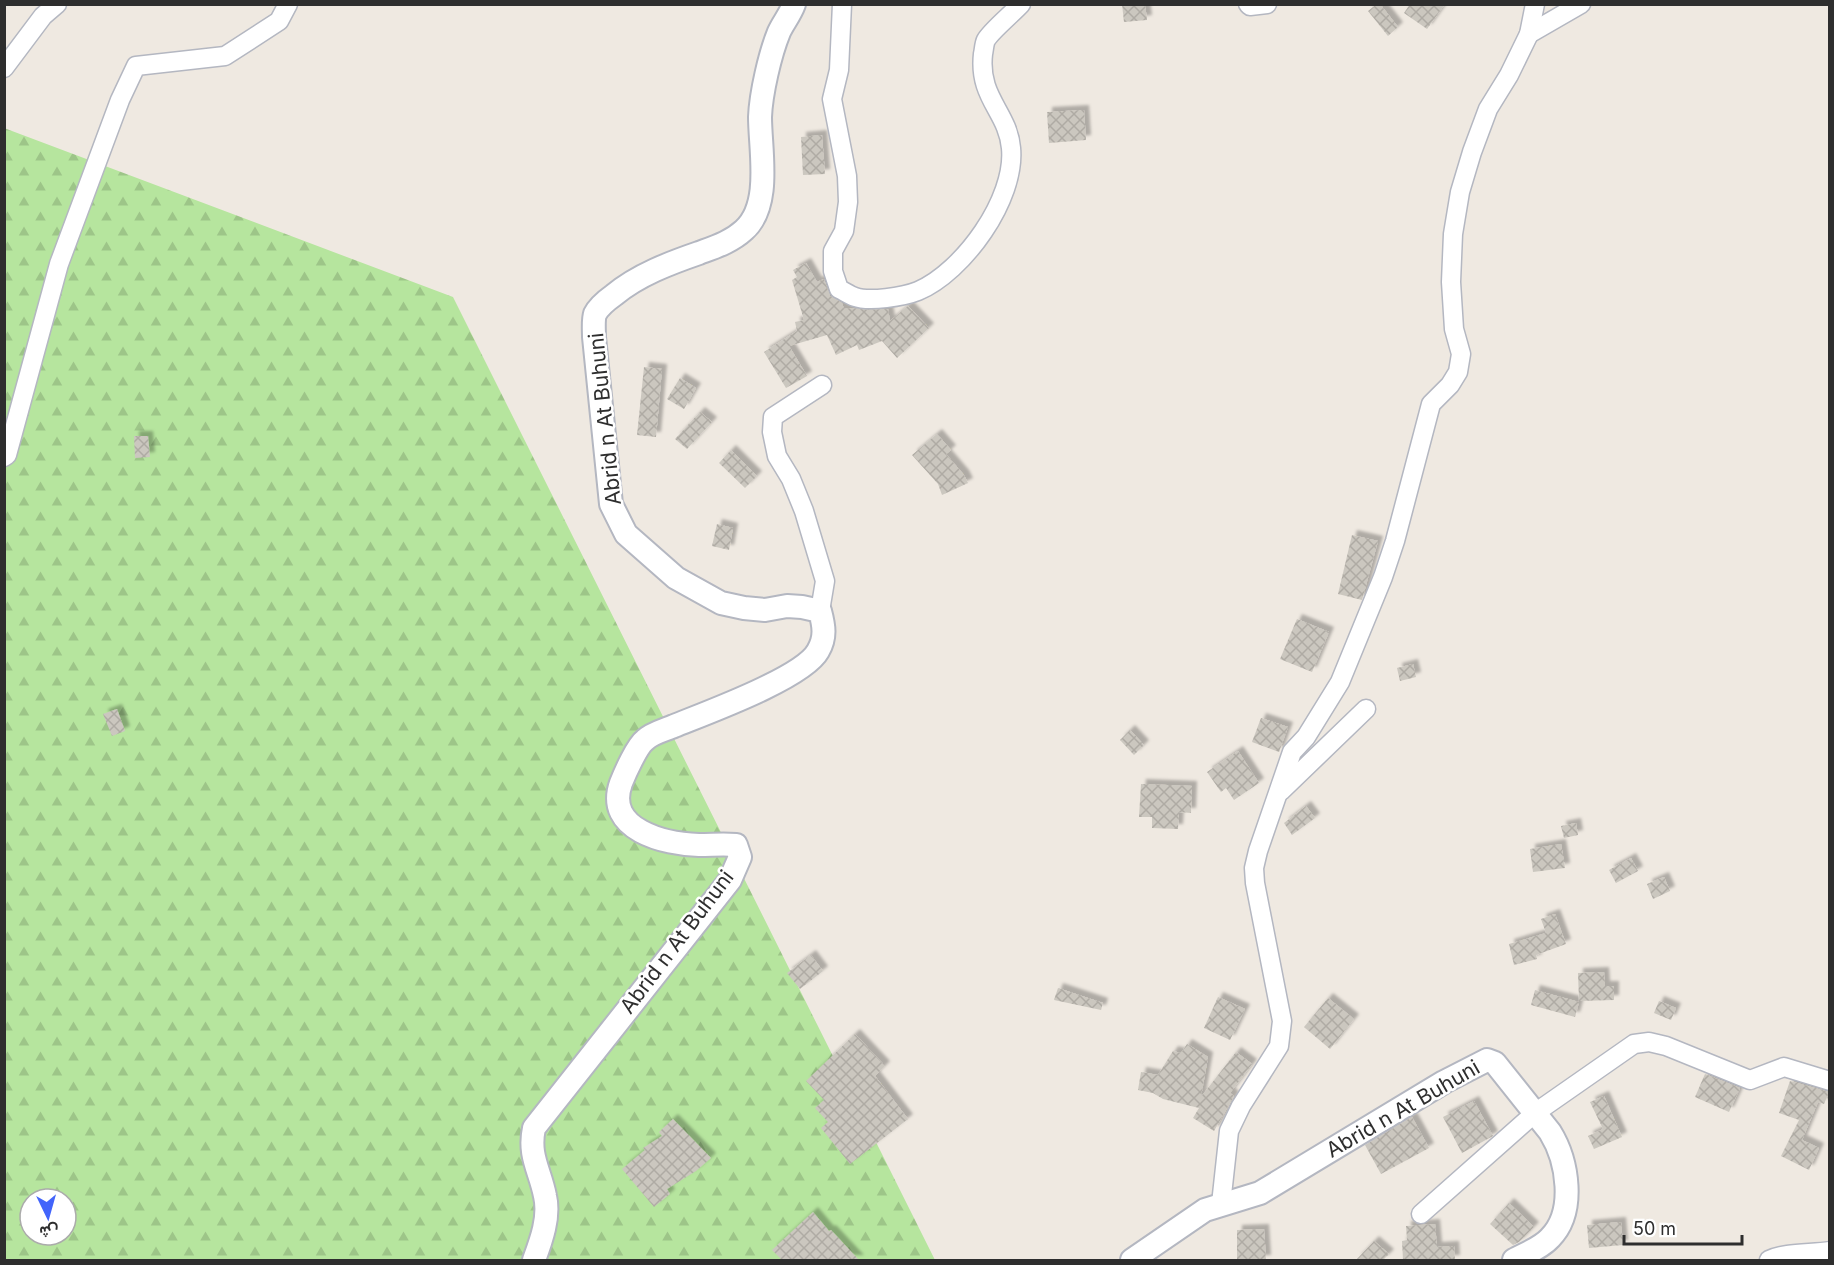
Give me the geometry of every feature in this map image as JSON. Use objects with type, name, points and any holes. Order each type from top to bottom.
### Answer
[{"type":"street","points":[[4,68],[43,16],[57,4]]},
{"type":"street","points":[[4,457],[7,455],[59,264],[120,100],[136,66],[225,56],[279,21],[288,4]]},
{"type":"street","name":"Abrid n At Buhuni","points":[[534,1260],[544,1235],[546,1198],[532,1153],[534,1128],[723,889],[741,857],[736,845],[698,845],[662,840],[632,825],[624,818],[617,804],[627,768],[644,740],[780,680],[804,666],[818,651],[825,630],[820,611],[787,606],[765,610],[721,603],[676,578],[626,534],[611,504],[594,337],[595,315],[604,303],[618,292],[650,273],[719,246],[744,230],[757,214],[761,189],[760,116],[763,92],[779,31],[794,4]]},
{"type":"street","points":[[842,4],[839,70],[832,99],[847,176],[848,202],[844,231],[833,251],[832,272],[838,289],[857,298],[886,298],[920,290],[948,271],[974,243],[999,203],[1006,185],[1011,150],[1006,125],[998,114],[984,84],[983,53],[986,40],[1021,4]]},
{"type":"street","points":[[1248,4],[1267,4]]},
{"type":"street","points":[[1221,1204],[1229,1131],[1241,1106],[1279,1046],[1282,1022],[1254,868],[1276,795],[1292,752],[1306,737],[1340,682],[1389,559],[1431,404],[1450,385],[1458,372],[1461,354],[1454,329],[1451,282],[1453,234],[1460,192],[1488,110],[1509,75],[1528,34],[1535,4]]},
{"type":"street","points":[[1528,34],[1581,4]]},
{"type":"street","points":[[820,611],[825,581],[804,511],[791,479],[777,456],[772,432],[773,417],[822,385]]},
{"type":"street","points":[[1276,795],[1366,709]]},
{"type":"street","points":[[1421,1214],[1535,1113],[1634,1044],[1649,1042],[1666,1046],[1750,1080],[1784,1067],[1830,1081]]},
{"type":"street","name":"Abrid n At Buhuni","points":[[1131,1260],[1205,1210],[1260,1193],[1444,1083],[1487,1060],[1495,1063],[1555,1141],[1565,1175],[1566,1198],[1563,1218],[1550,1238],[1514,1260]]},
{"type":"street","points":[[1769,1260],[1781,1255],[1830,1251]]},
{"type":"green space","points":[[4,128],[453,297],[935,1260],[5,1260]]},
{"type":"building","points":[[1122,4],[1145,4],[1147,20],[1124,22]]},
{"type":"building","points":[[1380,4],[1398,27],[1388,36],[1368,11]]},
{"type":"building","points":[[1410,4],[1445,4],[1427,29],[1404,13]]},
{"type":"building","points":[[1084,110],[1086,140],[1049,143],[1047,112]]},
{"type":"building","points":[[822,135],[825,174],[803,175],[801,137]]},
{"type":"building","points":[[806,263],[817,282],[824,279],[830,296],[842,303],[844,309],[888,309],[890,321],[908,306],[929,328],[897,358],[882,341],[859,350],[857,345],[836,355],[827,335],[789,346],[807,376],[786,388],[764,352],[797,331],[795,322],[804,320],[792,280],[797,277],[793,270]]},
{"type":"building","points":[[644,367],[662,369],[656,437],[637,435]]},
{"type":"building","points":[[680,378],[696,388],[684,409],[667,399]]},
{"type":"building","points":[[700,412],[712,422],[687,449],[675,439]]},
{"type":"building","points":[[937,434],[951,450],[946,454],[968,483],[942,495],[938,484],[912,455]]},
{"type":"building","points":[[134,436],[148,436],[150,457],[135,458]]},
{"type":"building","points":[[731,450],[757,476],[745,488],[719,463]]},
{"type":"building","points":[[717,524],[733,528],[729,550],[712,546]]},
{"type":"building","points":[[1352,535],[1378,541],[1362,600],[1338,594]]},
{"type":"building","points":[[1297,619],[1329,632],[1312,672],[1280,659]]},
{"type":"building","points":[[1413,664],[1416,677],[1400,681],[1397,668]]},
{"type":"building","points":[[117,709],[125,731],[112,736],[103,714]]},
{"type":"building","points":[[1261,718],[1288,727],[1279,752],[1252,742]]},
{"type":"building","points":[[1130,730],[1144,745],[1134,755],[1120,740]]},
{"type":"building","points":[[1238,751],[1259,783],[1234,800],[1226,788],[1221,792],[1207,772]]},
{"type":"building","points":[[1141,784],[1192,786],[1191,813],[1179,812],[1178,829],[1152,828],[1152,817],[1139,817]]},
{"type":"building","points":[[1306,806],[1315,818],[1292,835],[1284,823]]},
{"type":"building","points":[[1576,823],[1578,835],[1564,838],[1561,826]]},
{"type":"building","points":[[1561,844],[1565,868],[1533,872],[1530,849]]},
{"type":"building","points":[[1631,858],[1638,871],[1616,883],[1609,870]]},
{"type":"building","points":[[1664,877],[1670,891],[1653,899],[1647,884]]},
{"type":"building","points":[[1555,914],[1566,944],[1536,955],[1537,959],[1514,965],[1509,944],[1546,933],[1541,919]]},
{"type":"building","points":[[811,955],[823,971],[800,989],[787,973]]},
{"type":"building","points":[[1604,972],[1605,986],[1614,986],[1614,1000],[1579,1001],[1578,973]]},
{"type":"building","points":[[1058,988],[1103,1003],[1101,1010],[1054,1000]]},
{"type":"building","points":[[1535,990],[1579,1002],[1575,1017],[1531,1005]]},
{"type":"building","points":[[1218,997],[1245,1009],[1230,1040],[1204,1028]]},
{"type":"building","points":[[1328,998],[1354,1019],[1330,1049],[1304,1027]]},
{"type":"building","points":[[1659,1001],[1676,1008],[1671,1020],[1654,1013]]},
{"type":"building","points":[[855,1034],[885,1066],[875,1076],[908,1119],[850,1164],[821,1128],[828,1122],[815,1108],[824,1100],[806,1081]]},
{"type":"building","points":[[1187,1044],[1208,1057],[1201,1097],[1236,1052],[1252,1064],[1230,1093],[1234,1096],[1214,1131],[1193,1118],[1199,1108],[1138,1090],[1141,1072],[1158,1075],[1173,1051],[1181,1053]]},
{"type":"building","points":[[1705,1074],[1740,1088],[1729,1112],[1695,1097]]},
{"type":"building","points":[[1790,1081],[1829,1092],[1824,1104],[1818,1102],[1802,1140],[1819,1148],[1809,1170],[1781,1156],[1799,1120],[1779,1113]]},
{"type":"building","points":[[1604,1096],[1622,1137],[1594,1149],[1588,1136],[1603,1129],[1590,1102]]},
{"type":"building","points":[[1474,1101],[1493,1136],[1462,1153],[1443,1117]]},
{"type":"building","points":[[1412,1117],[1429,1148],[1381,1174],[1365,1145]]},
{"type":"building","points":[[673,1119],[711,1158],[696,1171],[667,1189],[670,1194],[654,1207],[622,1169],[645,1150],[643,1148],[662,1136],[659,1132]]},
{"type":"building","points":[[1509,1203],[1534,1227],[1513,1245],[1490,1224]]},
{"type":"building","points":[[813,1212],[859,1260],[782,1260],[772,1250]]},
{"type":"building","points":[[1621,1222],[1623,1245],[1589,1248],[1587,1225]]},
{"type":"building","points":[[1435,1224],[1437,1247],[1454,1246],[1455,1260],[1403,1260],[1402,1241],[1407,1240],[1406,1226]]},
{"type":"building","points":[[1264,1229],[1266,1260],[1237,1260],[1237,1230]]},
{"type":"building","points":[[1374,1241],[1389,1254],[1383,1260],[1356,1260]]}]
